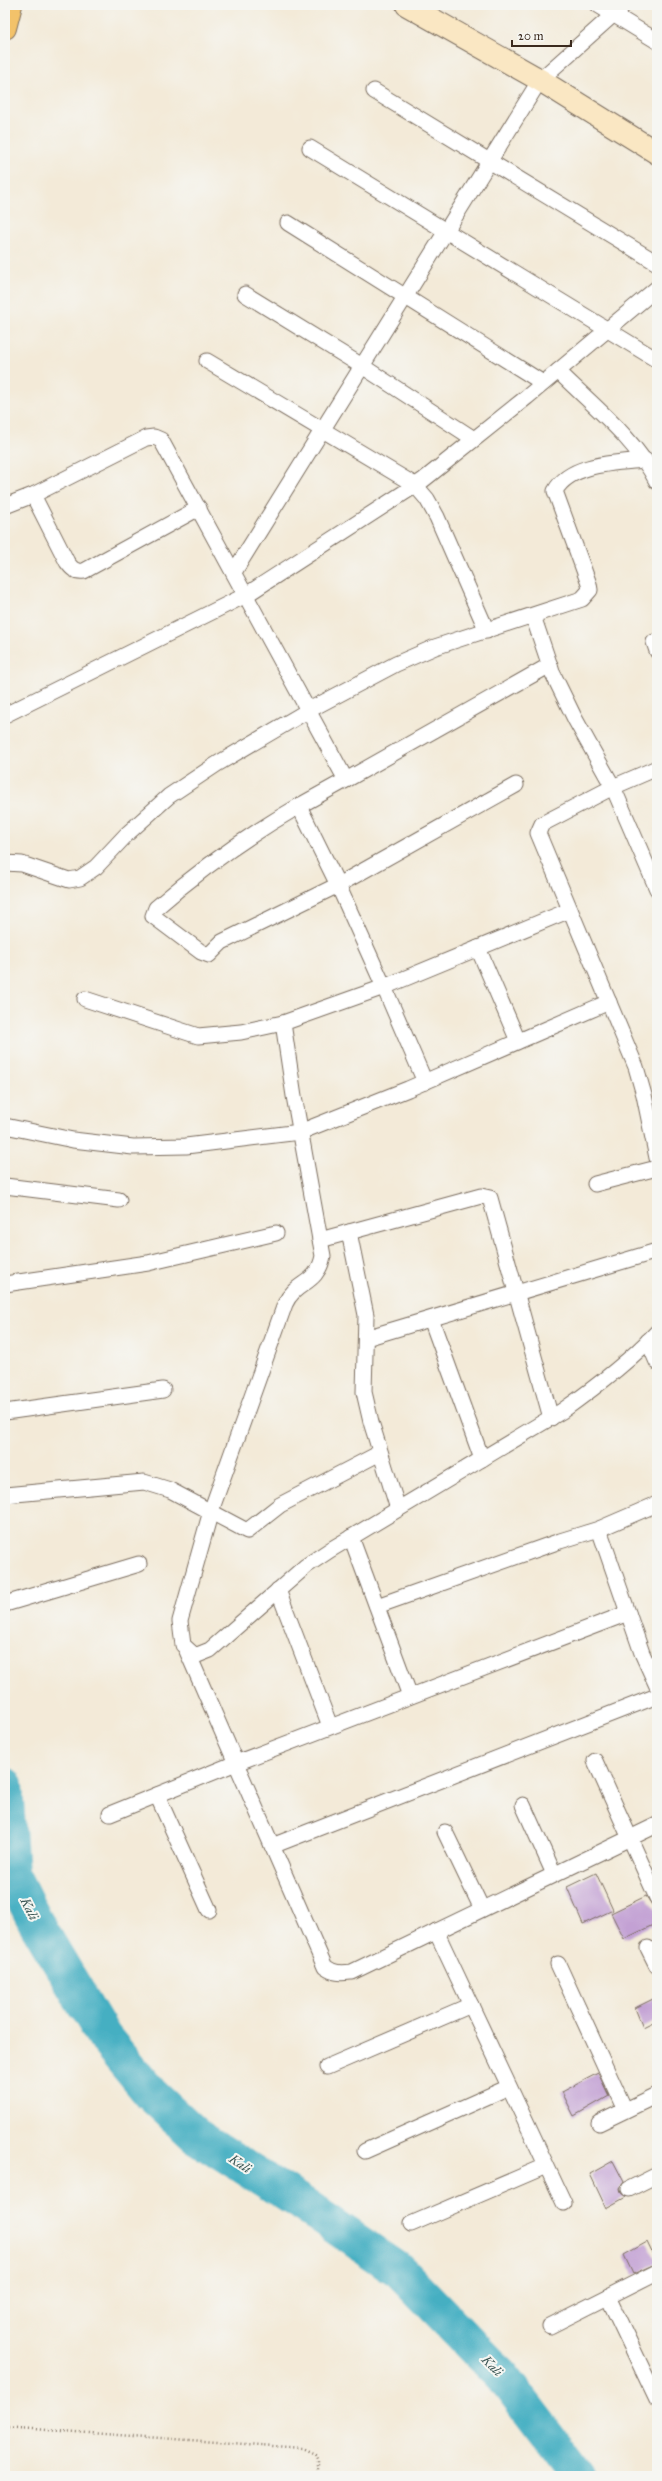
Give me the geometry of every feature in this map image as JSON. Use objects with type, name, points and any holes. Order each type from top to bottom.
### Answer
[{"type":"main road","points":[[5,28],[11,5]]},
{"type":"main road","points":[[407,5],[540,80],[657,153]]},
{"type":"street","points":[[598,5],[618,10],[657,41]]},
{"type":"street","points":[[234,572],[540,80],[618,10]]},
{"type":"street","points":[[374,92],[490,160],[657,263]]},
{"type":"street","points":[[310,148],[657,360]]},
{"type":"street","points":[[288,223],[404,298],[544,384]]},
{"type":"street","points":[[5,716],[246,595],[415,485],[544,384],[657,288]]},
{"type":"street","points":[[245,294],[362,366],[474,439]]},
{"type":"street","points":[[208,361],[415,485],[427,499],[437,517],[487,631]]},
{"type":"street","points":[[558,371],[645,460],[657,482]]},
{"type":"street","points":[[5,506],[32,495],[146,438],[154,437],[161,440],[346,780]]},
{"type":"street","points":[[5,863],[22,864],[69,880],[80,878],[96,867],[127,834],[169,796],[217,764],[309,710],[396,664],[435,647],[582,599],[590,590],[555,495],[557,486],[581,471],[599,464],[645,460]]},
{"type":"street","points":[[32,495],[67,562],[71,568],[78,572],[84,571],[199,508]]},
{"type":"street","points":[[533,616],[550,665],[575,719],[613,787],[657,889]]},
{"type":"street","points":[[516,785],[338,885],[227,939],[210,955],[201,952],[153,916],[156,908],[223,853],[252,833],[550,665]]},
{"type":"street","points":[[657,768],[613,787],[542,824],[539,828],[540,840],[636,1067],[644,1095],[657,1158]]},
{"type":"street","points":[[299,806],[338,885],[425,1082]]},
{"type":"street","points":[[85,999],[198,1036],[241,1032],[284,1023],[384,987],[570,910]]},
{"type":"street","points":[[478,948],[518,1041]]},
{"type":"street","points":[[5,1126],[73,1140],[133,1147],[186,1146],[300,1132],[425,1082],[609,1002]]},
{"type":"street","points":[[284,1023],[300,1132],[323,1256],[320,1269],[307,1283],[294,1290],[285,1304],[211,1511],[180,1621],[181,1640],[325,1967],[338,1974],[352,1972],[657,1825]]},
{"type":"street","points":[[595,1184],[657,1168]]},
{"type":"street","points":[[5,1186],[119,1200]]},
{"type":"street","points":[[320,1240],[486,1196],[492,1202],[551,1418]]},
{"type":"street","points":[[349,1232],[366,1315],[364,1392],[380,1453],[398,1509]]},
{"type":"street","points":[[5,1284],[148,1263],[276,1233]]},
{"type":"street","points":[[366,1338],[657,1251]]},
{"type":"street","points":[[430,1319],[482,1459]]},
{"type":"street","points":[[187,1651],[195,1656],[210,1650],[306,1566],[351,1537],[551,1418],[601,1383],[653,1336]]},
{"type":"street","points":[[653,1336],[657,1362]]},
{"type":"street","points":[[5,1412],[163,1390]]},
{"type":"street","points":[[5,1495],[144,1482],[170,1490],[247,1531],[280,1505],[380,1453]]},
{"type":"street","points":[[377,1606],[553,1543],[599,1529],[657,1504]]},
{"type":"street","points":[[599,1529],[628,1613],[656,1680]]},
{"type":"street","points":[[351,1537],[410,1696]]},
{"type":"street","points":[[5,1604],[139,1564]]},
{"type":"street","points":[[278,1590],[330,1726]]},
{"type":"street","points":[[110,1814],[330,1726],[628,1613]]},
{"type":"street","points":[[272,1846],[657,1696]]},
{"type":"street","points":[[595,1761],[657,1898]]},
{"type":"street","points":[[157,1795],[209,1910]]},
{"type":"street","points":[[523,1805],[554,1874]]},
{"type":"street","points":[[445,1832],[482,1909]]},
{"type":"street","points":[[436,1931],[564,2203]]},
{"type":"street","points":[[648,1948],[657,1966]]},
{"type":"street","points":[[558,1964],[625,2110]]},
{"type":"street","points":[[327,2067],[471,2005]]},
{"type":"street","points":[[365,2151],[510,2087]]},
{"type":"street","points":[[599,2123],[657,2095]]},
{"type":"street","points":[[411,2224],[546,2166]]},
{"type":"street","points":[[629,2189],[657,2175]]},
{"type":"street","points":[[550,2326],[657,2272]]},
{"type":"street","points":[[608,2297],[651,2371],[657,2400]]},
{"type":"path","points":[[5,2427],[302,2448],[315,2454],[318,2461],[318,2476]]},
{"type":"building","points":[[596,1873],[613,1910],[583,1924],[567,1887]]},
{"type":"building","points":[[646,1896],[657,1912],[657,1923],[624,1939],[611,1913]]},
{"type":"building","points":[[657,1997],[657,2021],[643,2028],[635,2008]]},
{"type":"building","points":[[598,2073],[609,2096],[574,2116],[562,2092]]},
{"type":"building","points":[[613,2161],[624,2182],[620,2188],[621,2193],[626,2197],[606,2208],[590,2174]]},
{"type":"building","points":[[647,2242],[657,2263],[633,2274],[624,2255]]},
{"type":"waterway","name":"Kali","points":[[5,1785],[11,1873],[35,1921],[104,2037],[151,2094],[195,2135],[304,2205],[400,2271],[503,2377],[578,2476]]}]
